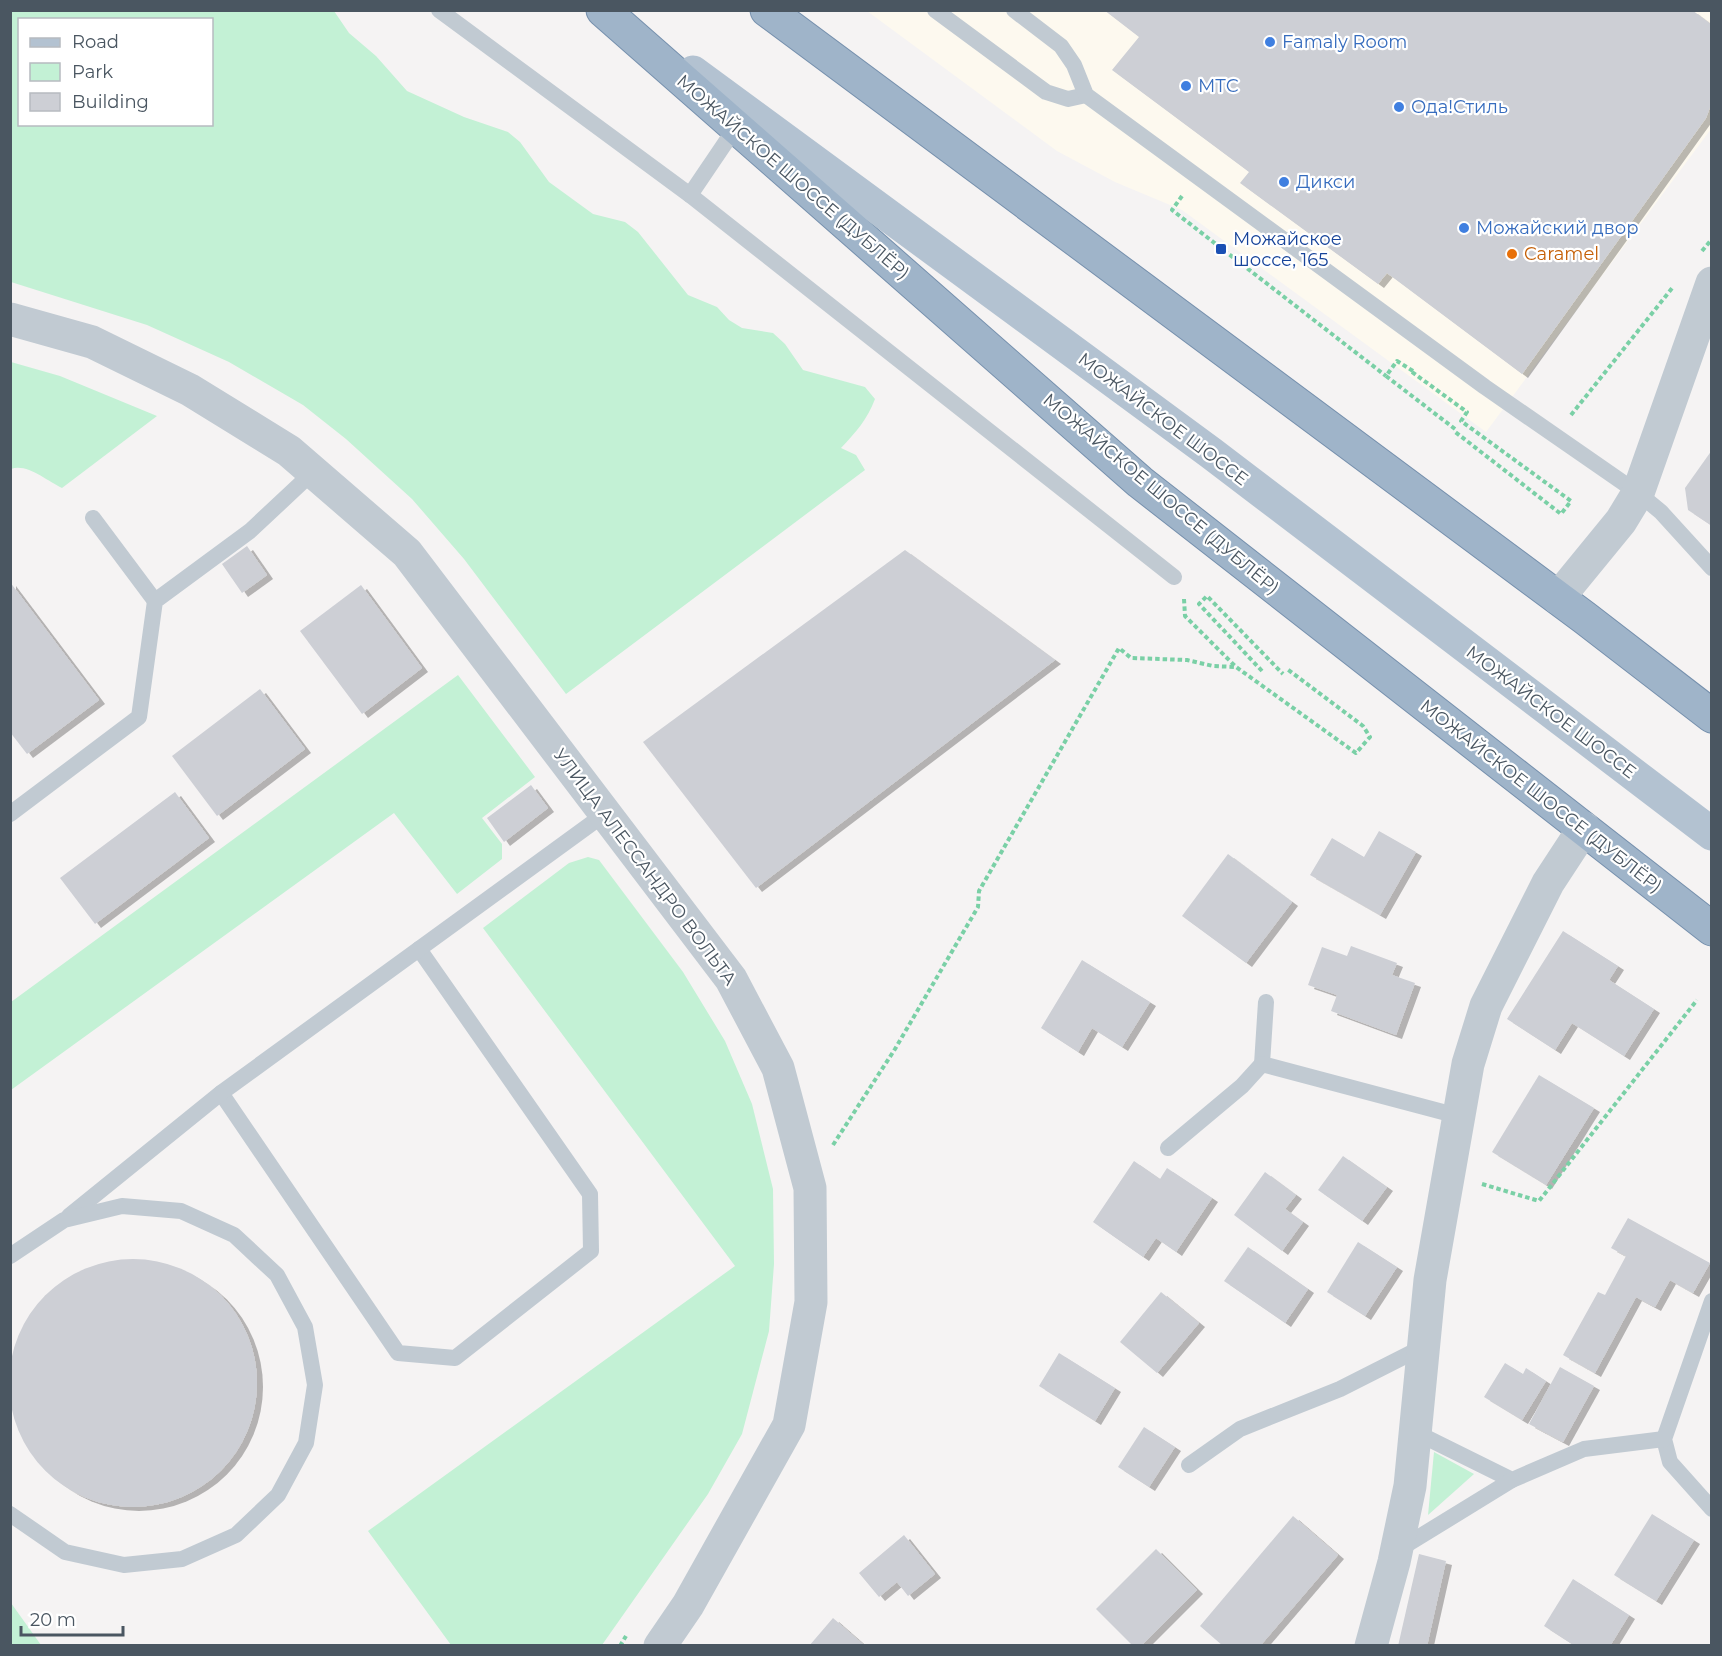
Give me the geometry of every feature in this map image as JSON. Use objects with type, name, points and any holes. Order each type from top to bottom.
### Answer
[{"type":"highway","name":"МОЖАЙСКОЕ ШОССЕ (ДУБЛЁР)","points":[[603,10],[1140,482],[1349,648],[1584,828],[1712,930]]},
{"type":"highway","points":[[767,10],[1585,618],[1712,716]]},
{"type":"highway","points":[[1585,618],[1712,687]]},
{"type":"main road","name":"МОЖАЙСКОЕ ШОССЕ","points":[[609,10],[1211,453],[1712,834]]},
{"type":"street","points":[[1558,598],[1621,521],[1638,493],[1703,332],[1712,283]]},
{"type":"street","name":"УЛИЦА АЛЕССАНДРО ВОЛЬТА","points":[[10,320],[92,342],[190,390],[289,451],[407,553],[731,979],[778,1068],[810,1188],[811,1302],[789,1425],[688,1605],[660,1646]]},
{"type":"street","points":[[1368,1644],[1397,1551],[1410,1486],[1430,1280],[1468,1064],[1486,1006],[1548,883],[1584,828]]},
{"type":"lane","points":[[439,10],[690,195],[1174,577]]},
{"type":"lane","points":[[935,10],[1046,92],[1068,99],[1086,95]]},
{"type":"lane","points":[[1014,10],[1060,46],[1074,64],[1086,95],[1485,387],[1638,493],[1661,512],[1712,568]]},
{"type":"lane","points":[[690,195],[736,127]]},
{"type":"lane","points":[[155,601],[250,531],[313,472]]},
{"type":"lane","points":[[10,813],[139,717],[155,601],[93,518]]},
{"type":"lane","points":[[10,1256],[64,1220],[222,1093],[419,948],[470,915],[606,813]]},
{"type":"lane","points":[[222,1093],[398,1353],[455,1359],[591,1251],[590,1194],[419,948]]},
{"type":"lane","points":[[1168,1148],[1242,1086],[1262,1064],[1266,1002]]},
{"type":"lane","points":[[1262,1064],[1458,1116]]},
{"type":"lane","points":[[10,1514],[65,1551],[124,1565],[182,1559],[236,1535],[278,1495],[306,1443],[315,1385],[305,1327],[277,1275],[234,1235],[181,1211],[122,1206],[64,1220]]},
{"type":"lane","points":[[1712,1301],[1664,1439],[1670,1462],[1712,1509]]},
{"type":"lane","points":[[1189,1465],[1240,1429],[1340,1389],[1423,1347]]},
{"type":"lane","points":[[1414,1432],[1512,1480]]},
{"type":"lane","points":[[1397,1551],[1512,1480],[1584,1449],[1664,1439]]},
{"type":"path","points":[[1392,380],[1561,514],[1571,501],[1461,421],[1467,412],[1412,372]]},
{"type":"path","points":[[1174,577],[1183,586],[1185,616],[1236,667],[1356,753],[1370,738],[1363,726],[1287,669]]},
{"type":"path","points":[[1262,671],[1199,604],[1207,596],[1283,674]]},
{"type":"path","points":[[827,1154],[895,1049],[978,907],[979,891],[1119,648],[1131,658],[1187,660],[1213,666],[1236,667]]},
{"type":"path","points":[[1472,1181],[1539,1201],[1697,1000]]},
{"type":"path","points":[[620,1646],[632,1628]]},
{"type":"shaded area","name":"Можайский двор","points":[[867,11],[1711,11],[1711,129],[1486,432],[1182,210],[1115,182],[1057,151]]},
{"type":"green space","points":[[10,11],[334,11],[349,33],[376,56],[407,91],[464,117],[508,132],[520,142],[549,182],[593,214],[625,222],[638,232],[688,295],[717,307],[729,320],[742,328],[773,333],[785,344],[803,370],[865,387],[875,399],[861,425],[841,448],[856,455],[865,470],[566,694],[464,559],[412,499],[346,439],[303,405],[229,362],[147,325],[11,282]]},
{"type":"green space","points":[[11,362],[60,376],[157,416],[62,488],[24,468],[11,469]]},
{"type":"green space","points":[[458,675],[535,777],[482,818],[502,844],[502,859],[457,894],[394,813],[11,1090],[11,1002]]},
{"type":"green space","points":[[588,857],[599,860],[683,972],[725,1041],[752,1104],[773,1189],[774,1264],[769,1331],[742,1434],[708,1494],[602,1645],[451,1645],[368,1531],[735,1266],[483,928],[569,863]]},
{"type":"green space","points":[[1434,1452],[1474,1474],[1428,1515]]},
{"type":"green space","points":[[11,1603],[41,1645],[11,1645]]},
{"type":"building","name":"Можайский двор","points":[[1104,10],[1692,10],[1712,25],[1712,102],[1706,118],[1522,374],[1387,273],[1378,284],[1240,183],[1249,172],[1112,70],[1139,37]]},
{"type":"building","points":[[1712,450],[1712,526],[1688,510],[1685,488]]},
{"type":"building","points":[[247,546],[267,575],[242,593],[222,564]]},
{"type":"building","points":[[905,550],[1055,660],[756,888],[643,742]]},
{"type":"building","points":[[10,582],[99,700],[27,754],[10,732]]},
{"type":"building","points":[[361,585],[422,668],[362,714],[300,631]]},
{"type":"building","points":[[260,689],[305,749],[217,816],[172,756]]},
{"type":"building","points":[[531,785],[548,808],[504,842],[487,818]]},
{"type":"building","points":[[175,792],[209,838],[95,924],[60,878]]},
{"type":"building","points":[[1379,831],[1416,852],[1380,915],[1310,875],[1332,838],[1364,857]]},
{"type":"building","points":[[1228,854],[1292,902],[1246,963],[1182,916]]},
{"type":"building","points":[[1563,931],[1618,966],[1609,980],[1654,1009],[1624,1056],[1572,1023],[1555,1050],[1507,1019]]},
{"type":"building","points":[[1351,946],[1397,963],[1392,975],[1415,983],[1396,1035],[1331,1011],[1337,995],[1308,985],[1322,947],[1347,956]]},
{"type":"building","points":[[1082,960],[1150,1002],[1122,1047],[1092,1028],[1078,1052],[1041,1028]]},
{"type":"building","points":[[1539,1075],[1594,1108],[1546,1185],[1492,1152]]},
{"type":"building","points":[[1343,1156],[1387,1187],[1362,1221],[1318,1190]]},
{"type":"building","points":[[1134,1161],[1160,1179],[1167,1168],[1212,1198],[1176,1252],[1156,1238],[1143,1257],[1093,1222]]},
{"type":"building","points":[[1265,1172],[1296,1195],[1285,1209],[1303,1222],[1282,1251],[1234,1215]]},
{"type":"building","points":[[1628,1218],[1710,1263],[1693,1293],[1670,1280],[1655,1307],[1636,1297],[1595,1373],[1563,1355],[1598,1292],[1605,1295],[1626,1256],[1611,1248]]},
{"type":"building","points":[[1358,1242],[1397,1267],[1365,1316],[1327,1292]]},
{"type":"building","points":[[1248,1247],[1308,1289],[1285,1323],[1224,1281]]},
{"type":"building","points":[[121,1259],[145,1259],[169,1264],[192,1273],[221,1295],[243,1324],[248,1335],[255,1359],[257,1383],[255,1407],[248,1431],[243,1442],[221,1471],[192,1493],[181,1498],[145,1507],[121,1507],[97,1502],[74,1493],[54,1479],[37,1462],[23,1442],[14,1419],[9,1395],[9,1371],[14,1347],[23,1324],[37,1304],[54,1287],[74,1273],[97,1264]]},
{"type":"building","points":[[1161,1292],[1199,1323],[1157,1373],[1120,1342]]},
{"type":"building","points":[[1059,1353],[1115,1388],[1095,1421],[1039,1386]]},
{"type":"building","points":[[1505,1363],[1523,1374],[1526,1368],[1546,1381],[1522,1420],[1484,1397]]},
{"type":"building","points":[[1560,1367],[1594,1386],[1563,1442],[1529,1424]]},
{"type":"building","points":[[1144,1427],[1175,1447],[1149,1487],[1118,1467]]},
{"type":"building","points":[[1652,1514],[1694,1540],[1656,1601],[1614,1575]]},
{"type":"building","points":[[1293,1516],[1338,1555],[1260,1646],[1223,1646],[1200,1626]]},
{"type":"building","points":[[904,1535],[935,1574],[908,1596],[897,1582],[879,1597],[859,1573]]},
{"type":"building","points":[[1156,1549],[1197,1590],[1141,1646],[1133,1646],[1096,1609]]},
{"type":"building","points":[[1419,1554],[1446,1561],[1427,1646],[1398,1646]]},
{"type":"building","points":[[1573,1579],[1629,1615],[1610,1646],[1575,1646],[1544,1626]]},
{"type":"building","points":[[833,1618],[865,1646],[809,1646]]},
{"type":"place","name":"Famaly Room","points":[[1270,42]]},
{"type":"place","name":"МТС","points":[[1186,86]]},
{"type":"place","name":"Ода!Стиль","points":[[1399,107]]},
{"type":"place","name":"Дикси","points":[[1284,182]]},
{"type":"place","name":"Можайский двор","points":[[1464,228]]},
{"type":"place","name":"Можайское шоссе, 165","points":[[1221,249]]},
{"type":"place","name":"Caramel","points":[[1512,254]]}]
